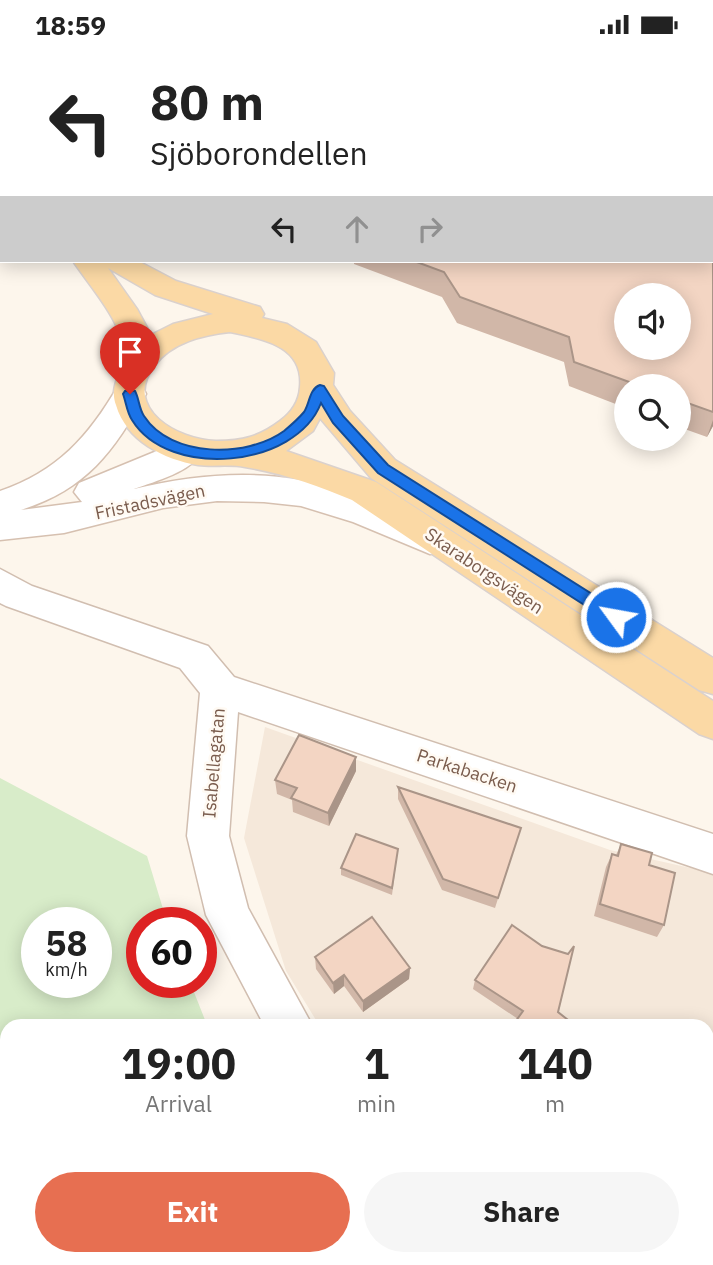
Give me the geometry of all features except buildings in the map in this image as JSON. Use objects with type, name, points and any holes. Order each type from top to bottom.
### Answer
[{"type":"main road","points":[[89,263],[126,316],[137,339],[133,381],[137,418],[170,445],[186,451],[208,454],[240,453],[273,443],[288,435],[310,414],[320,389],[316,366],[301,346],[251,315],[169,292],[135,275],[120,263]]},
{"type":"main road","points":[[133,381],[155,348],[181,332],[230,322],[278,331]]},
{"type":"main road","name":"Skaraborgsvägen","points":[[320,389],[338,419],[383,469],[713,678]]},
{"type":"main road","name":"Skaraborgsvägen","points":[[240,453],[296,465],[364,491],[713,723]]},
{"type":"street","points":[[0,504],[29,496],[68,475],[91,455],[108,432],[133,381]]},
{"type":"street","name":"Fristadsvägen","points":[[0,525],[158,466],[186,451]]},
{"type":"street","name":"Fristadsvägen","points":[[0,525],[64,520],[163,495],[217,488],[264,489],[301,493],[365,513],[458,553]]},
{"type":"street","name":"Isabellagatan","points":[[0,584],[19,596],[194,657],[220,689],[208,836],[228,915],[286,1019]]},
{"type":"street","name":"Parkabacken","points":[[220,689],[713,854]]},
{"type":"shaded area","points":[[265,727],[610,850],[713,873],[713,1019],[315,1019],[286,971],[244,838]]},
{"type":"green space","points":[[0,778],[147,856],[162,907],[126,907],[126,998],[196,998],[205,1019],[0,1019]]},
{"type":"route","points":[[130,394],[137,418],[157,438],[186,451],[220,455],[257,450],[288,435],[310,414],[320,389],[338,419],[383,469],[616,617]]}]
